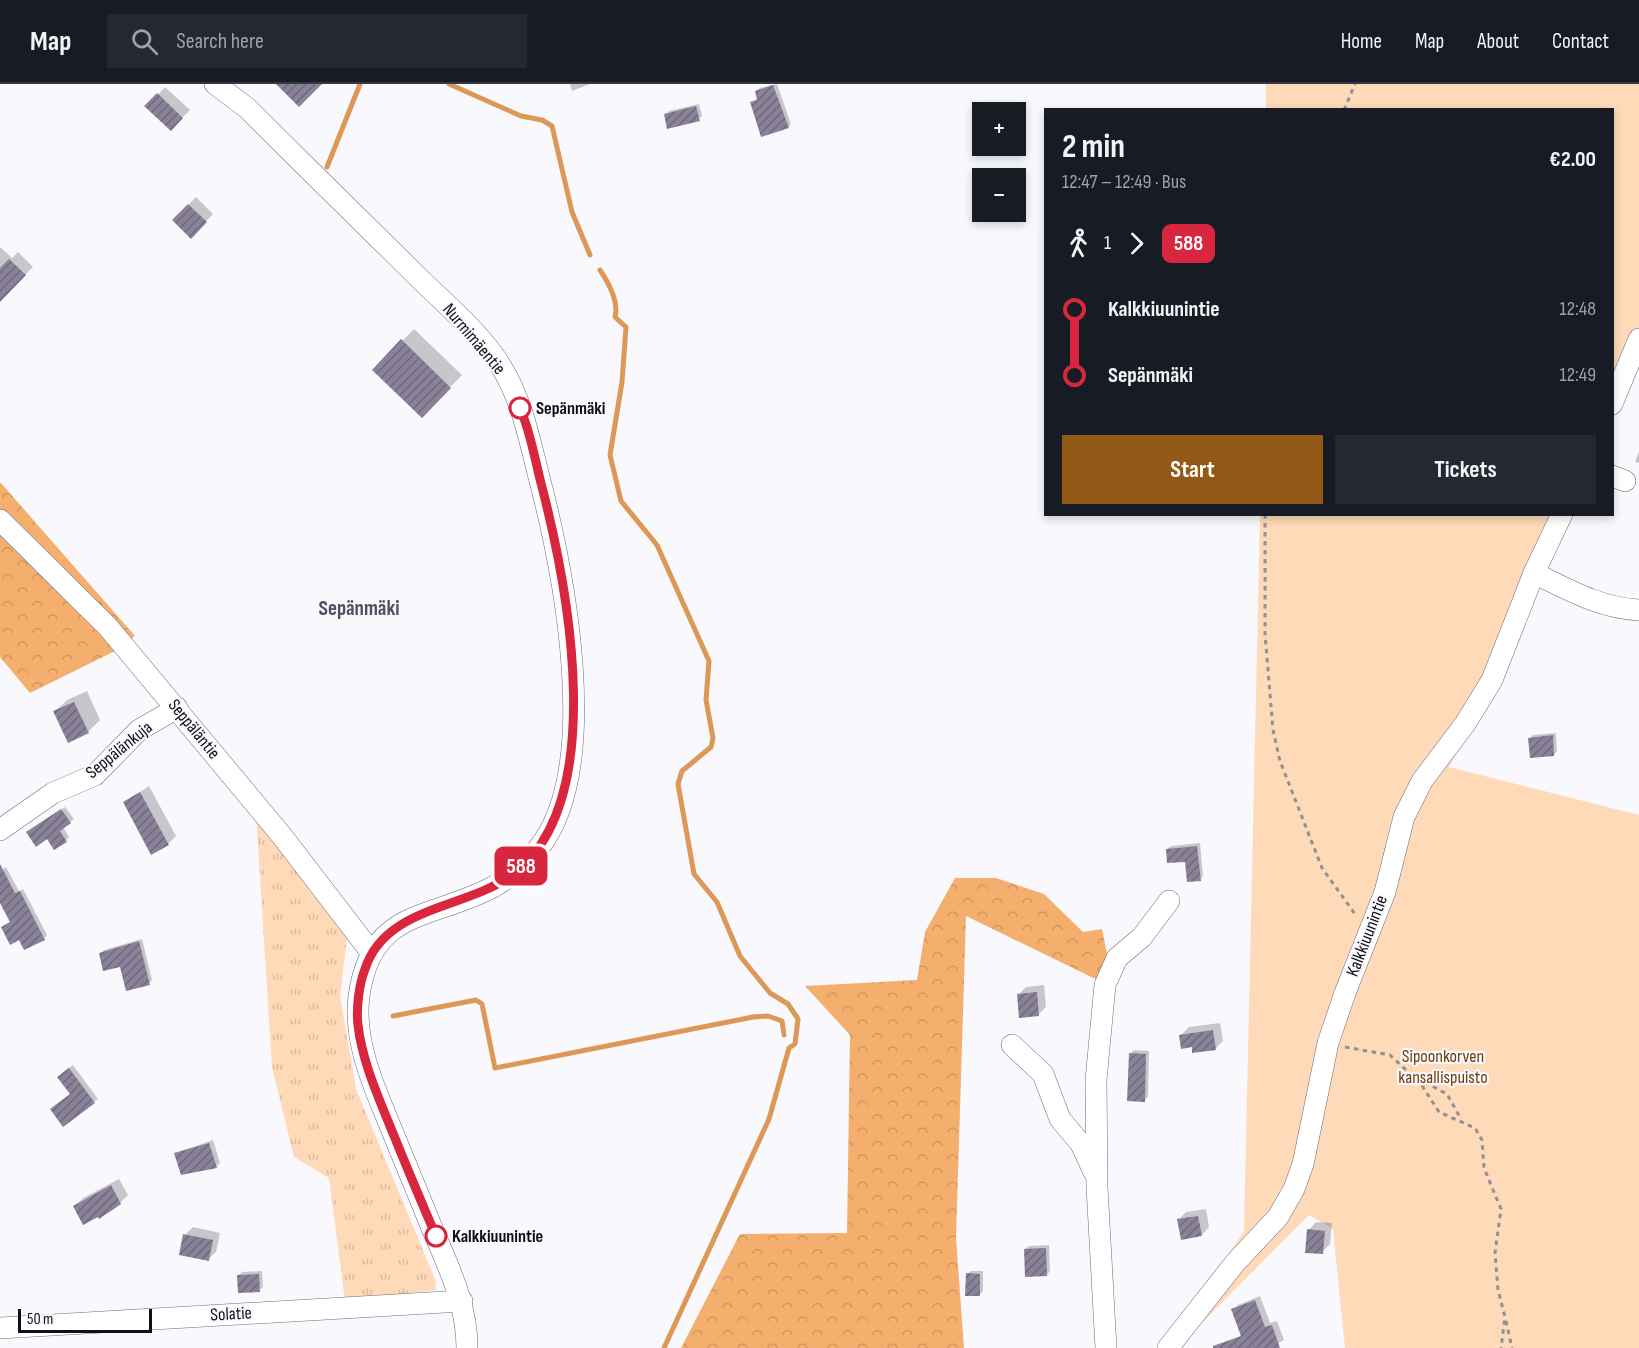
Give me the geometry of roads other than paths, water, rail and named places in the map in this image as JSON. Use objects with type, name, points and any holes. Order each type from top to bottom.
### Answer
[{"type":"street","name":"Nurmimäentie","points":[[215,84],[247,108],[467,326],[502,367],[523,415],[556,542],[569,633],[574,727],[567,780],[555,821],[538,849],[512,875],[492,888],[420,914],[397,927],[371,952],[364,970],[359,998],[358,1024],[372,1083],[462,1301],[466,1348]]},
{"type":"street","points":[[1614,400],[1636,362],[1639,339]]},
{"type":"street","name":"Kalkkiuunintie","points":[[1168,1348],[1235,1263],[1278,1217],[1293,1189],[1303,1164],[1328,1043],[1345,993],[1378,914],[1404,817],[1422,781],[1465,724],[1492,680],[1534,573],[1561,516]]},
{"type":"street","name":"Seppäläntie","points":[[0,520],[108,627],[177,708],[371,952]]},
{"type":"street","points":[[1534,573],[1584,598],[1613,608],[1639,610]]},
{"type":"street","name":"Seppälänkuja","points":[[0,830],[53,793],[95,775],[138,730],[177,708]]},
{"type":"street","points":[[1106,1348],[1097,1187],[1096,1080],[1105,984],[1117,958],[1142,937],[1169,901]]},
{"type":"street","points":[[1012,1045],[1043,1074],[1060,1119],[1081,1144],[1094,1173],[1097,1187]]},
{"type":"street","name":"Solatie","points":[[0,1328],[462,1301]]},
{"type":"waterway","points":[[327,167],[360,84]]},
{"type":"waterway","points":[[449,84],[521,116],[542,120],[552,126],[572,212],[590,255]]},
{"type":"waterway","points":[[600,270],[614,299],[615,317],[626,327],[622,382],[610,455],[621,501],[657,545],[709,661],[706,700],[713,738],[711,747],[682,771],[678,784],[694,874],[717,902],[740,956],[770,993],[788,1004],[798,1019],[795,1044],[789,1048],[769,1119],[664,1348]]},
{"type":"waterway","points":[[393,1016],[476,1000],[482,1004],[495,1068],[753,1017],[768,1016],[782,1021],[784,1035]]},
{"type":"place","name":"Sepänmäki","points":[[520,408]]},
{"type":"place","name":"Kalkkiuunintie","points":[[436,1236]]},
{"type":"district","name":"Sepänmäki","points":[[359,608]]},
{"type":"park label","name":"Sipoonkorven kansallispuisto","points":[[1443,1066]]}]
